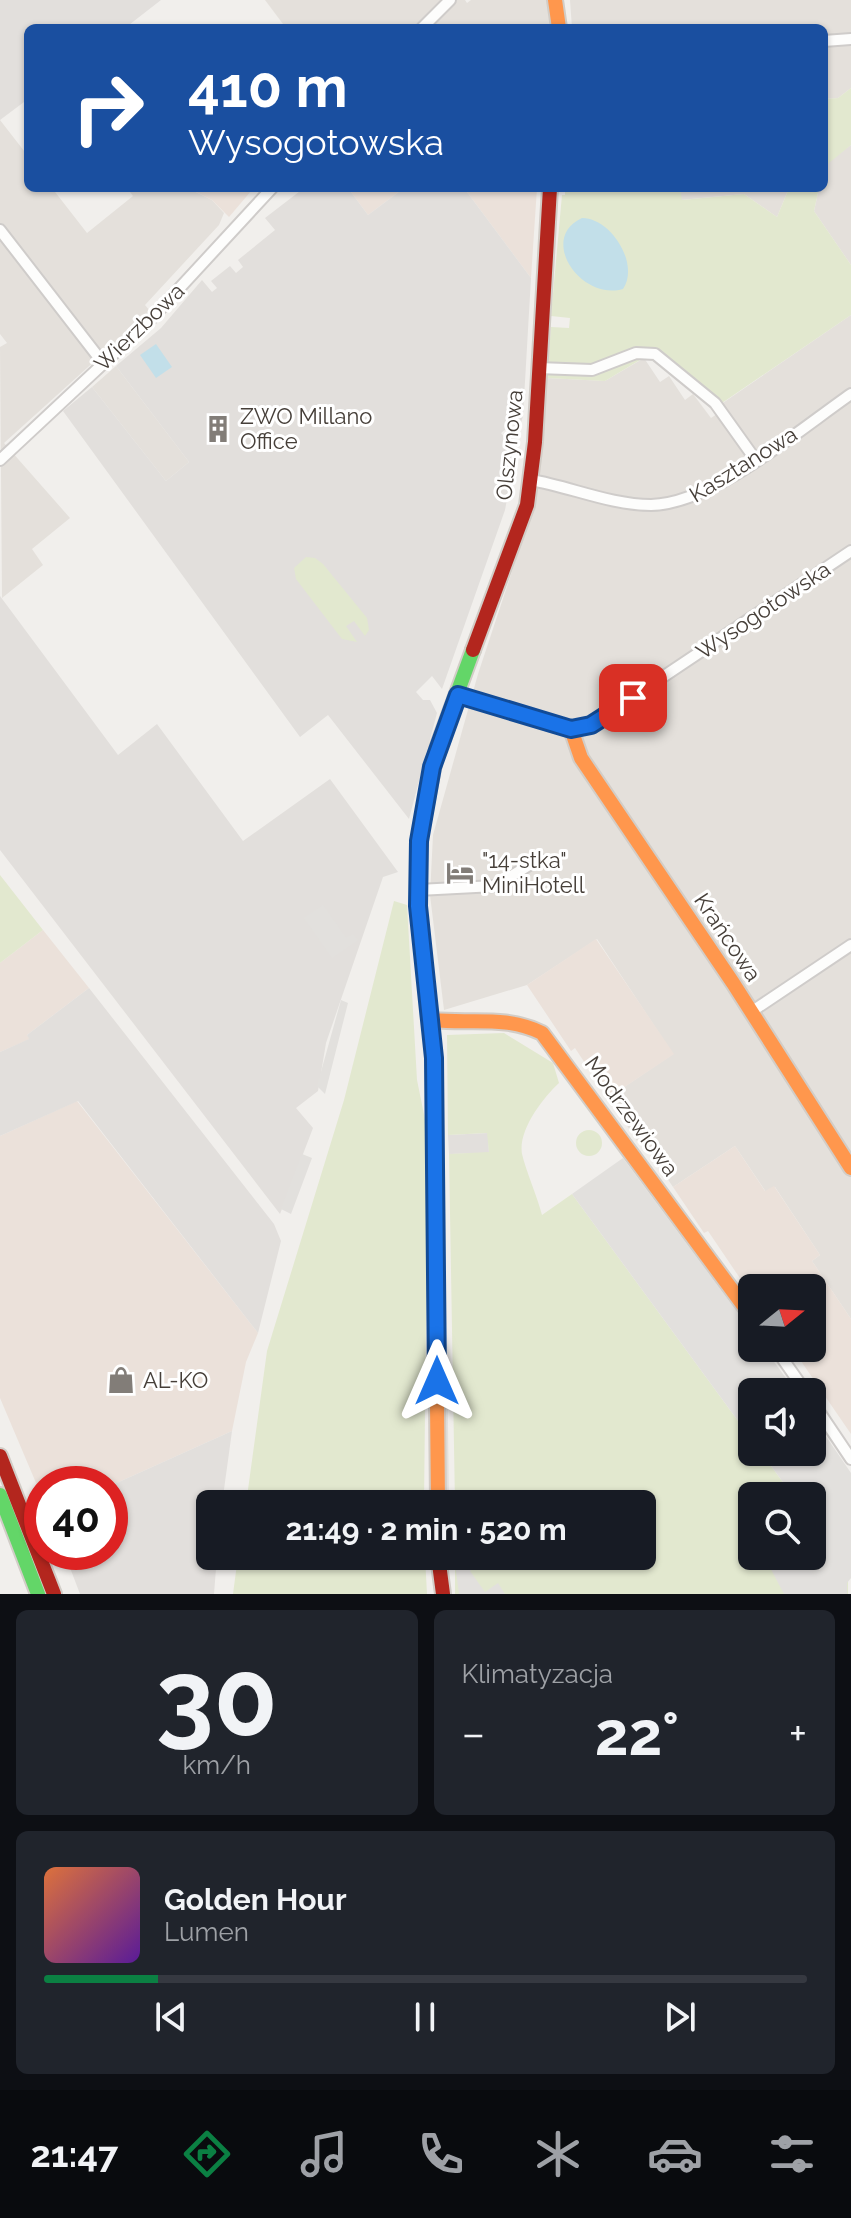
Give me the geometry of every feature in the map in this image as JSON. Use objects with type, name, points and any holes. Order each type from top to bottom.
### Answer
[{"type":"street","points":[[426,24],[450,0]]},
{"type":"street","points":[[555,0],[558,24]]},
{"type":"street","points":[[828,41],[851,39]]},
{"type":"street","name":"Wierzbowa","points":[[0,460],[151,319],[268,192]]},
{"type":"street","name":"Olszynowa","points":[[438,1490],[433,1020],[424,976],[418,890],[420,830],[432,767],[527,505],[550,192]]},
{"type":"street","points":[[0,230],[103,363]]},
{"type":"street","points":[[538,368],[592,370],[636,353],[655,354],[715,403],[755,459]]},
{"type":"street","name":"Kasztanowa","points":[[531,480],[634,504],[682,502],[713,488],[850,397]]},
{"type":"street","name":"Wysogotowska","points":[[571,729],[591,725],[610,714],[851,551]]},
{"type":"street","points":[[458,695],[571,729]]},
{"type":"street","name":"Krańcowa","points":[[571,729],[581,758],[848,1157]]},
{"type":"street","points":[[418,890],[495,886],[539,859]]},
{"type":"street","points":[[751,1012],[851,945]]},
{"type":"street","name":"Modrzewiowa","points":[[433,1020],[466,1023],[487,1018],[522,1023],[542,1033],[738,1298]]},
{"type":"street","points":[[826,1422],[851,1459]]},
{"type":"street","points":[[0,1456],[54,1594]]},
{"type":"street","points":[[0,1495],[38,1594]]},
{"type":"street","points":[[440,1570],[443,1594]]},
{"type":"shaded area","points":[[0,0],[161,0],[130,24],[24,24],[24,102],[0,120]]},
{"type":"shaded area","points":[[265,0],[465,0],[467,3],[471,0],[547,0],[550,24],[283,24]]},
{"type":"shaded area","points":[[570,0],[851,0],[851,88],[838,98],[828,99],[828,24],[572,24]]},
{"type":"shaded area","points":[[0,120],[24,151],[24,192],[55,192],[87,233],[133,196],[130,192],[196,192],[212,200],[224,213],[219,225],[145,305],[150,311],[4,443],[70,518],[32,549],[43,565],[2,598],[0,347],[7,343],[0,334]]},
{"type":"shaded area","points":[[851,145],[851,265],[814,211],[818,192],[828,192],[828,161]]},
{"type":"shaded area","points":[[196,192],[250,192],[229,217],[212,200]]},
{"type":"shaded area","points":[[299,192],[351,192],[368,215],[399,192],[467,192],[531,278],[523,416],[519,429],[512,424],[501,433],[516,451],[505,510],[442,689],[432,676],[416,692],[423,700],[430,700],[437,713],[409,819],[328,715],[300,737],[63,411],[92,387],[166,481],[189,462],[116,366],[161,328],[202,280],[212,292],[217,288],[211,281],[230,266],[236,273],[243,267],[238,260],[275,230],[265,218]]},
{"type":"shaded area","points":[[351,192],[399,192],[368,215]]},
{"type":"shaded area","points":[[467,192],[537,192],[531,278]]},
{"type":"shaded area","points":[[680,192],[787,192],[777,217],[744,194],[681,200]]},
{"type":"shaded area","points":[[851,315],[851,1319],[826,1282],[826,1274],[821,1274],[812,1261],[820,1255],[775,1187],[766,1192],[735,1146],[673,1187],[608,1098],[673,1054],[597,939],[527,985],[444,1010],[430,895],[433,835],[478,674],[537,496],[547,378],[605,381],[644,358],[660,382],[669,376],[685,400],[693,394],[711,418],[717,414],[714,409]]},
{"type":"shaded area","points":[[116,366],[189,462],[166,481],[92,387]]},
{"type":"shaded area","points":[[0,596],[118,755],[157,724],[243,841],[330,779],[398,872],[383,877],[326,1043],[318,1091],[296,1108],[313,1128],[280,1214],[0,850]]},
{"type":"shaded area","points":[[323,905],[346,938],[353,934],[358,940],[332,958],[304,918]]},
{"type":"shaded area","points":[[43,930],[89,988],[27,1035],[30,1039],[0,1052],[0,963]]},
{"type":"shaded area","points":[[596,939],[674,1054],[608,1098],[575,1048],[571,1051],[527,985]]},
{"type":"shaded area","points":[[89,988],[274,1224],[281,1241],[258,1333],[78,1101],[0,1136],[0,1052],[29,1039],[27,1035]]},
{"type":"shaded area","points":[[341,1000],[348,1003],[325,1094],[317,1086]]},
{"type":"shaded area","points":[[77,1101],[258,1333],[246,1362],[232,1431],[128,1478],[128,1466],[29,1466],[0,1398],[0,1136]]},
{"type":"shaded area","points":[[488,1133],[489,1153],[449,1154],[448,1135]]},
{"type":"shaded area","points":[[735,1146],[765,1191],[774,1186],[820,1255],[812,1261],[821,1274],[738,1275],[673,1187]]},
{"type":"shaded area","points":[[302,1154],[312,1158],[291,1214],[281,1209]]},
{"type":"shaded area","points":[[623,1158],[738,1313],[738,1362],[774,1362],[786,1378],[738,1378],[738,1421],[572,1194]]},
{"type":"shaded area","points":[[826,1282],[851,1319],[851,1434],[826,1398],[826,1378],[813,1378],[802,1362],[826,1362]]},
{"type":"shaded area","points":[[442,1339],[447,1345],[449,1490],[444,1490]]},
{"type":"shaded area","points":[[232,1431],[224,1490],[196,1490],[196,1570],[216,1570],[214,1594],[80,1594],[71,1570],[128,1570],[128,1478]]},
{"type":"shaded area","points":[[826,1436],[851,1473],[851,1578],[847,1583],[847,1594],[784,1594],[771,1570],[826,1570],[826,1482],[783,1482],[771,1466],[826,1466]]},
{"type":"shaded area","points":[[456,1570],[471,1570],[485,1592],[498,1583],[505,1594],[459,1594]]},
{"type":"green space","points":[[851,88],[851,145],[828,164],[828,99],[838,98]]},
{"type":"green space","points":[[565,192],[681,192],[682,200],[744,194],[777,217],[787,192],[818,192],[814,211],[851,265],[851,315],[722,403],[655,351],[605,381],[547,378],[551,327],[569,328],[570,318],[551,316],[562,195]]},
{"type":"green space","points":[[306,557],[315,558],[323,564],[367,618],[369,630],[365,636],[354,621],[346,626],[357,642],[342,639],[296,579],[294,568]]},
{"type":"green space","points":[[0,875],[43,930],[0,963]]},
{"type":"green space","points":[[394,901],[407,905],[417,1080],[428,1134],[424,1490],[248,1490],[267,1351],[344,1100]]},
{"type":"green space","points":[[504,1033],[553,1063],[559,1083],[533,1115],[522,1145],[524,1161],[542,1215],[572,1194],[738,1421],[738,1466],[771,1466],[783,1482],[738,1482],[738,1570],[826,1570],[826,1541],[848,1572],[848,1594],[455,1594],[455,1570],[656,1570],[656,1490],[455,1490],[449,1154],[489,1152],[487,1133],[448,1135],[447,1035]]},
{"type":"green space","points":[[589,1130],[598,1134],[602,1143],[598,1152],[589,1156],[580,1152],[576,1143],[580,1134]]},
{"type":"green space","points":[[236,1570],[426,1570],[427,1594],[233,1594]]},
{"type":"water","points":[[582,218],[603,226],[620,244],[628,267],[623,289],[607,290],[592,286],[570,266],[564,252],[564,239],[569,227]]},
{"type":"water","points":[[156,344],[172,367],[156,378],[140,355]]},
{"type":"traffic: fast","points":[[435,1196],[434,1058],[418,906],[419,841],[437,748],[473,650]]},
{"type":"traffic: fast","points":[[0,1495],[38,1594]]},
{"type":"traffic: slow","points":[[555,0],[558,24]]},
{"type":"traffic: slow","points":[[571,729],[581,758],[733,983],[851,1168]]},
{"type":"traffic: slow","points":[[433,1020],[502,1022],[542,1033],[738,1298]]},
{"type":"traffic: slow","points":[[435,1196],[438,1490]]},
{"type":"traffic: jam","points":[[473,650],[527,505],[535,442],[550,192]]},
{"type":"traffic: jam","points":[[0,1456],[54,1594]]},
{"type":"traffic: jam","points":[[440,1570],[443,1594]]},
{"type":"place","name":"ZWO Millano Office","points":[[218,429]]},
{"type":"place","name":"\"14-stka\" MiniHotell","points":[[460,873]]},
{"type":"place","name":"AL-KO","points":[[121,1380]]},
{"type":"route","points":[[437,1381],[433,1020],[425,987],[418,906],[420,830],[432,767],[458,695],[555,727],[571,729],[591,725],[633,698]]}]
